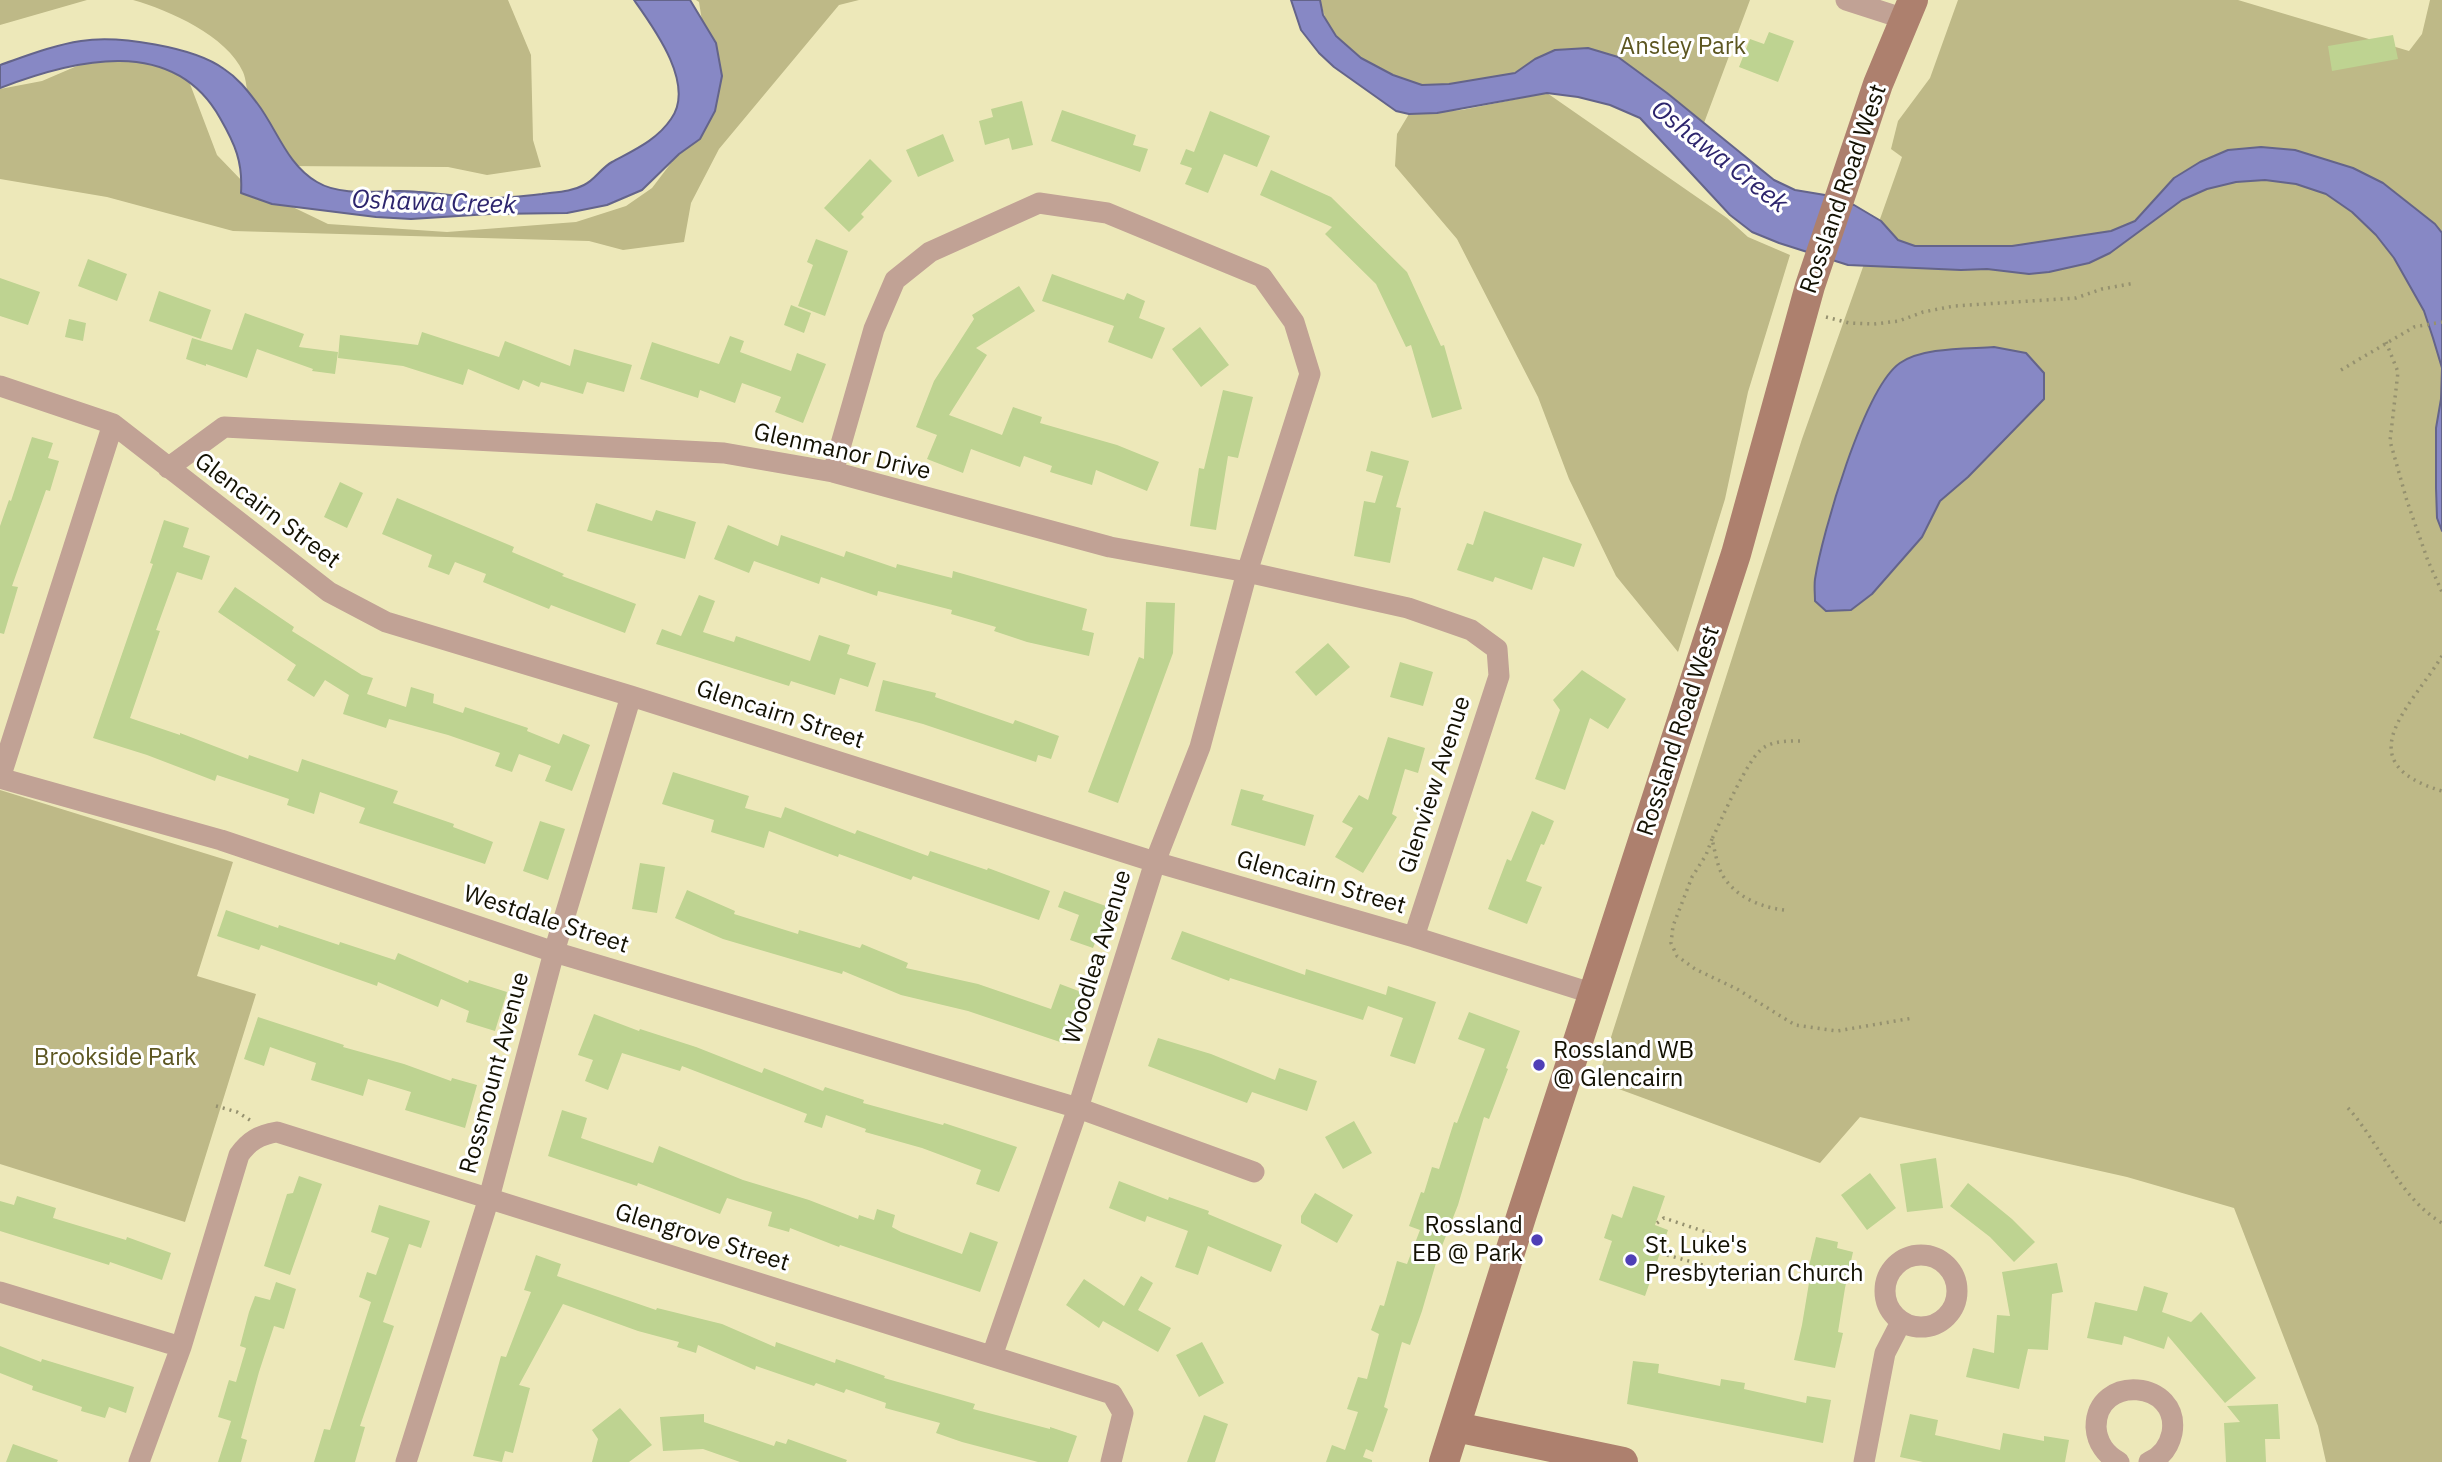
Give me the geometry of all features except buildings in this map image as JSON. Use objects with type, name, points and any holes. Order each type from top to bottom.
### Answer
[{"type":"main road","name":"Rossland Road West","points":[[1444,1462],[1736,554],[1810,286],[1878,84],[1909,10]]},
{"type":"main road","points":[[1456,1427],[1623,1462]]},
{"type":"street","points":[[1846,0],[1909,10]]},
{"type":"street","name":"Woodlea Avenue","points":[[833,472],[873,329],[895,280],[930,252],[1040,202],[1107,213],[1262,277],[1294,322],[1310,374],[1247,572],[1200,747],[1155,862],[1078,1108],[992,1356]]},
{"type":"street","name":"Glencairn Street","points":[[0,386],[113,424],[329,592],[386,622],[631,696],[1155,862],[1414,937],[1594,995]]},
{"type":"street","points":[[0,778],[113,424]]},
{"type":"street","name":"Glenmanor Drive","points":[[167,468],[223,427],[724,453],[833,472],[1110,547],[1247,572],[1408,608],[1471,630],[1497,649]]},
{"type":"street","name":"Glenview Avenue","points":[[1414,937],[1499,676],[1497,649]]},
{"type":"street","name":"Rossmount Avenue","points":[[405,1462],[489,1198],[554,952],[631,696]]},
{"type":"street","name":"Westdale Street","points":[[0,778],[221,840],[554,952],[1078,1108],[1254,1172]]},
{"type":"street","points":[[139,1462],[181,1348],[239,1155],[248,1143],[270,1133]]},
{"type":"street","name":"Glengrove Street","points":[[270,1133],[489,1198],[1112,1394],[1123,1413],[1111,1462]]},
{"type":"street","points":[[0,1292],[181,1348]]},
{"type":"street","points":[[1864,1462],[1885,1353],[1901,1322]]},
{"type":"street","points":[[2118,1462],[2107,1454],[2100,1444],[2096,1432],[2097,1420],[2101,1408],[2109,1398],[2131,1389],[2155,1394],[2171,1414],[2171,1440],[2164,1451],[2149,1462]]},
{"type":"path","points":[[1826,317],[1849,323],[1874,324],[1899,321],[1923,312],[1954,306],[2076,298],[2102,289],[2135,283]]},
{"type":"path","points":[[2341,370],[2414,327],[2442,322]]},
{"type":"path","points":[[2386,342],[2398,372],[2390,441],[2428,561],[2442,592]]},
{"type":"path","points":[[2442,656],[2399,717],[2390,741],[2397,766],[2412,780],[2442,791]]},
{"type":"path","points":[[1805,741],[1783,741],[1762,749],[1742,776],[1706,855],[1692,877],[1673,926],[1671,943],[1677,956],[1695,969],[1737,989],[1795,1025],[1837,1031],[1913,1018]]},
{"type":"path","points":[[1712,839],[1723,876],[1738,892],[1754,903],[1784,910]]},
{"type":"path","points":[[216,1106],[247,1118],[270,1133]]},
{"type":"path","points":[[2348,1108],[2360,1120],[2416,1201],[2442,1223]]},
{"type":"path","points":[[1657,1223],[1664,1219],[1712,1234]]},
{"type":"path","points":[[1667,1255],[1703,1265]]},
{"type":"green space","points":[[0,0],[87,0],[0,25]]},
{"type":"green space","points":[[133,0],[508,0],[531,55],[533,140],[541,167],[487,175],[448,167],[279,166],[250,142],[246,86],[243,72],[235,59],[196,26],[163,10]]},
{"type":"green space","points":[[696,0],[859,0],[839,5],[719,149],[691,203],[684,242],[623,250],[589,241],[233,231],[107,197],[0,179],[0,89],[42,81],[105,54],[155,48],[187,76],[217,155],[245,184],[328,224],[447,232],[576,222],[626,206],[652,188],[703,121],[712,84],[699,2]]},
{"type":"green space","name":"Ansley Park","points":[[1320,0],[1750,0],[1704,123],[1644,75],[1535,59],[1513,73],[1480,81],[1443,86],[1411,83],[1374,66],[1342,42],[1332,30]]},
{"type":"green space","points":[[1958,0],[2238,0],[2409,51],[2422,34],[2430,0],[2442,0],[2442,1462],[2326,1462],[2318,1426],[2234,1208],[2127,1177],[1860,1117],[1820,1163],[1597,1081],[1802,439],[1902,157],[1891,149],[1898,121],[1930,78]]},
{"type":"green space","points":[[1547,93],[1727,218],[1748,237],[1790,255],[1748,392],[1725,499],[1678,652],[1616,576],[1569,479],[1538,397],[1457,239],[1395,166],[1397,134],[1409,114],[1462,110]]},
{"type":"green space","name":"Brookside Park","points":[[0,790],[233,862],[197,976],[256,994],[185,1222],[0,1164]]},
{"type":"water","name":"Oshawa Creek","points":[[634,0],[690,0],[716,43],[722,76],[715,111],[700,139],[679,154],[642,190],[607,205],[567,213],[411,219],[376,217],[272,204],[241,193],[241,172],[237,154],[220,118],[200,91],[176,74],[149,64],[120,61],[89,63],[59,69],[0,88],[0,65],[50,48],[97,40],[155,44],[211,61],[234,76],[257,103],[298,166],[326,186],[347,191],[411,191],[490,198],[563,191],[588,183],[608,165],[652,139],[671,119],[677,105],[679,90],[676,74],[661,41]]},
{"type":"water","name":"Oshawa Creek","points":[[1291,0],[1320,0],[1323,15],[1336,36],[1361,58],[1393,75],[1422,85],[1449,84],[1515,73],[1535,59],[1555,50],[1588,48],[1618,57],[1774,180],[1795,190],[1825,195],[1854,205],[1881,221],[1898,240],[1915,246],[2012,246],[2111,231],[2135,221],[2174,178],[2200,162],[2228,150],[2261,147],[2295,150],[2353,168],[2383,183],[2435,224],[2442,233],[2442,368],[2424,311],[2394,258],[2376,235],[2352,212],[2326,194],[2296,184],[2265,180],[2236,182],[2207,189],[2182,200],[2110,253],[2089,263],[2049,272],[2029,274],[1987,269],[1848,265],[1752,232],[1730,215],[1640,118],[1610,105],[1547,93],[1437,113],[1409,114],[1396,111],[1334,67],[1319,53],[1301,30]]},
{"type":"water","points":[[1994,347],[2026,353],[2044,373],[2044,399],[1968,477],[1940,501],[1922,537],[1872,594],[1851,610],[1826,611],[1815,601],[1815,579],[1826,530],[1859,430],[1886,378],[1900,363],[1921,354]]},
{"type":"water","points":[[2442,368],[2442,531],[2437,518],[2436,428]]},
{"type":"place","name":"Rossland WB @ Glencairn","points":[[1539,1065]]},
{"type":"place","name":"Rossland EB @ Park","points":[[1537,1240]]},
{"type":"place","name":"St. Luke's Presbyterian Church","points":[[1631,1260]]}]
